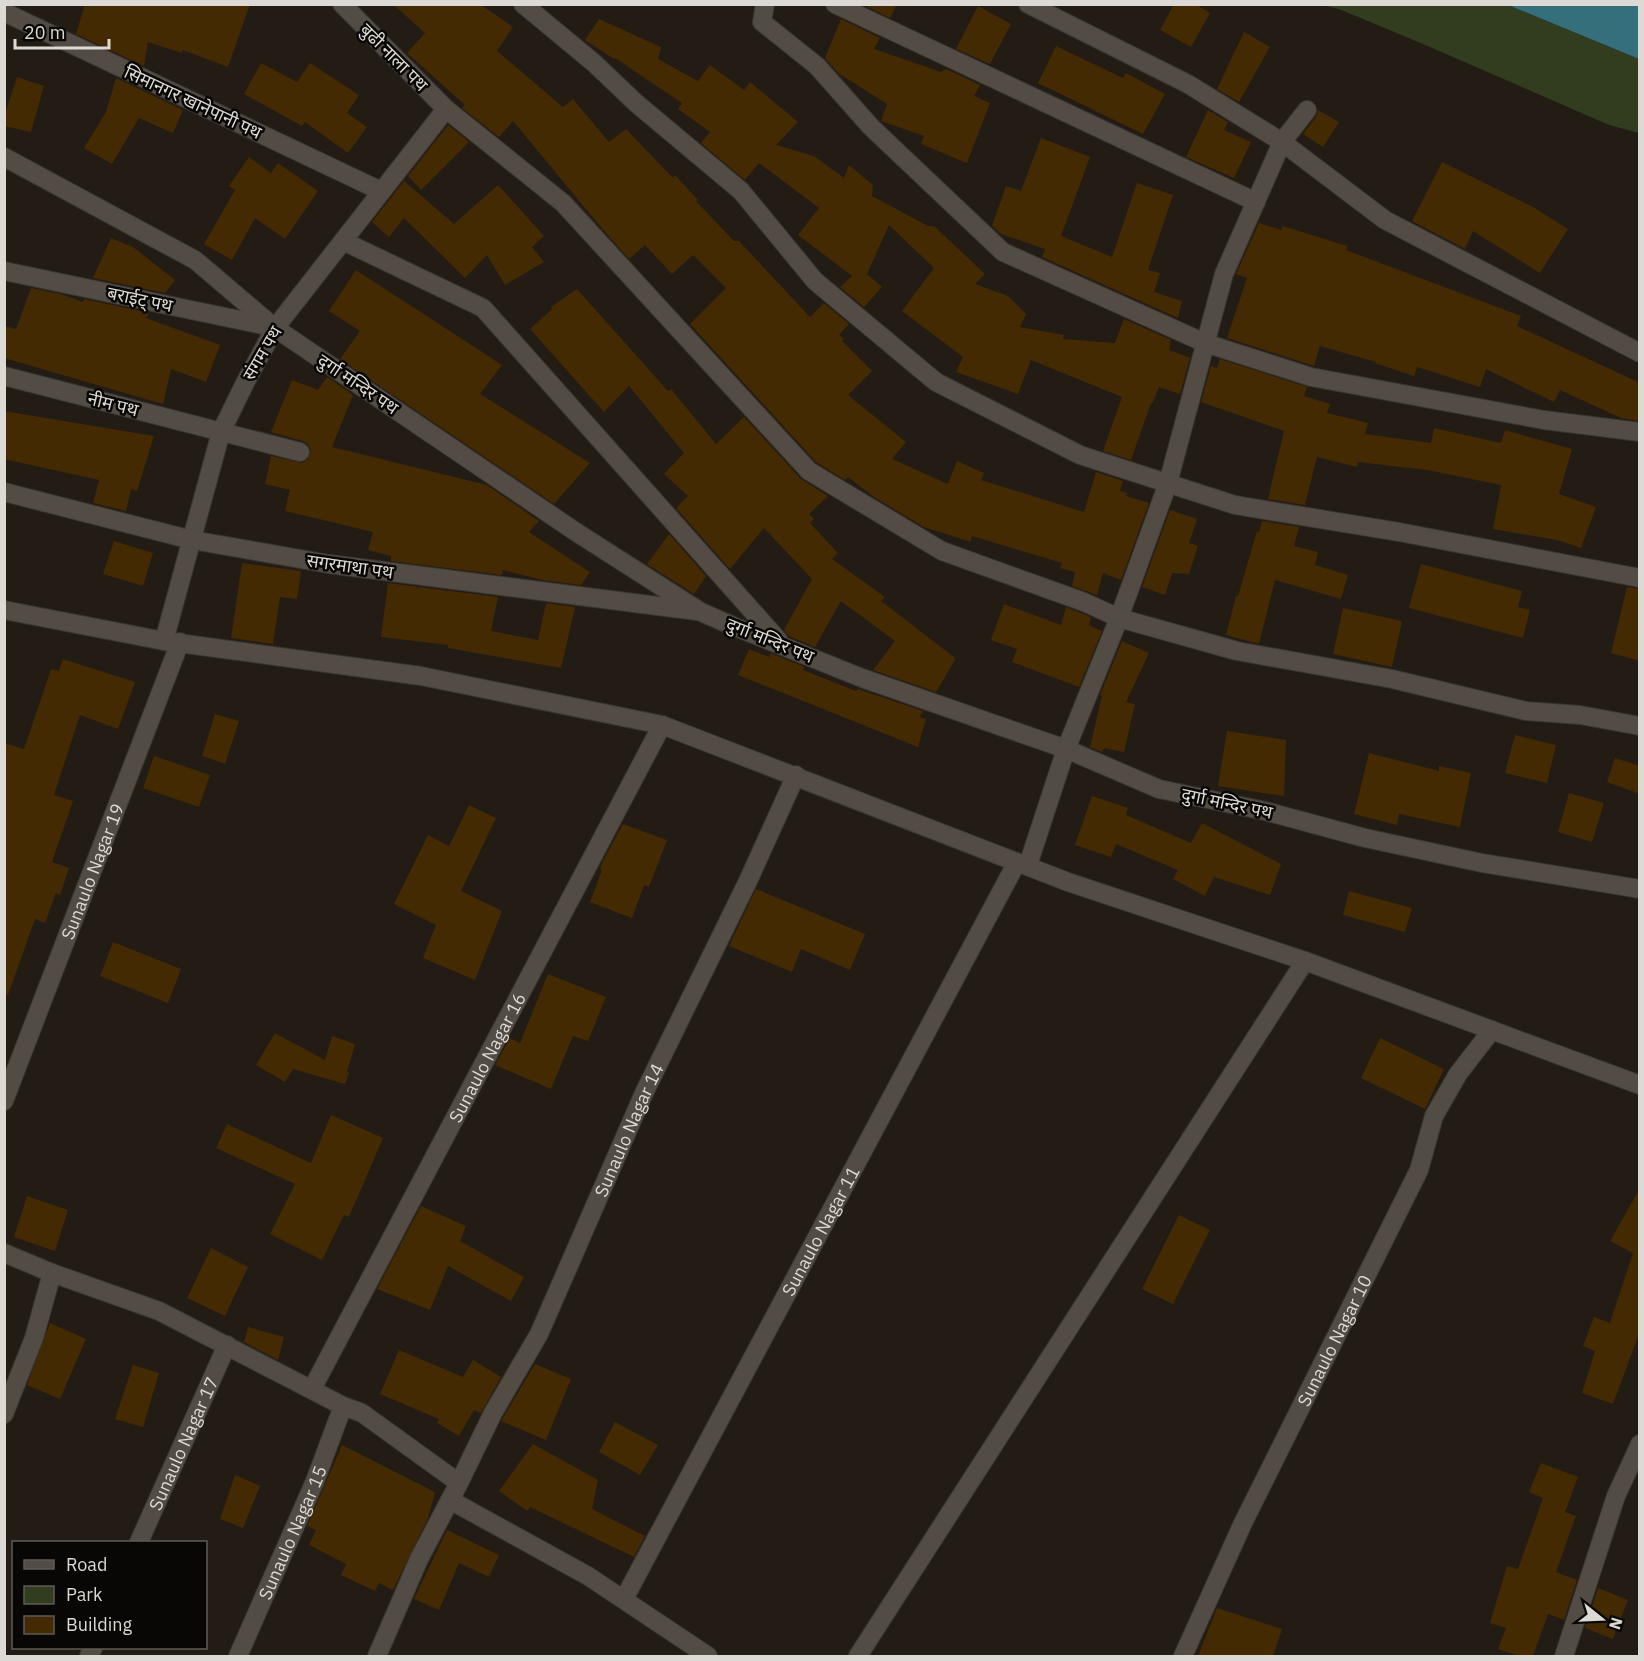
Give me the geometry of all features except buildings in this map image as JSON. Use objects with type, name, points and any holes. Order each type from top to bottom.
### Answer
[{"type":"street","name":"बुढी नाला पथ","points":[[342,4],[446,109],[562,203],[809,471],[942,551],[1084,602],[1119,618],[1237,651],[1392,679],[1526,711],[1580,715],[1640,726]]},
{"type":"street","points":[[524,4],[594,63],[636,103],[741,191],[815,281],[936,382],[1080,455],[1235,505],[1399,532],[1640,578]]},
{"type":"street","points":[[765,4],[762,22],[817,66],[871,127],[1003,252],[1205,343],[1311,377],[1544,420],[1640,432]]},
{"type":"street","points":[[835,4],[1256,202]]},
{"type":"street","points":[[1028,4],[1188,84],[1282,142],[1385,220],[1640,353]]},
{"type":"street","name":"सिमानगर खानेपानी पथ","points":[[4,12],[381,191]]},
{"type":"street","name":"संगम पथ","points":[[172,642],[192,540],[221,432],[246,381],[275,327],[446,109]]},
{"type":"street","name":"Sunaulo Nagar 11","points":[[624,1599],[1022,863],[1119,618],[1168,483],[1224,274],[1282,142],[1307,110]]},
{"type":"street","name":"दुर्गा मन्दिर पथ","points":[[4,157],[195,260],[275,327],[576,532],[702,612],[862,678],[1066,749],[1159,789],[1265,811],[1365,838],[1482,863],[1640,890]]},
{"type":"street","points":[[343,241],[483,308],[783,646]]},
{"type":"street","name":"बराईट् पथ","points":[[4,271],[275,327]]},
{"type":"street","name":"नीम पथ","points":[[4,376],[300,452]]},
{"type":"street","name":"सगरमाथा पथ","points":[[4,492],[192,540],[329,564],[702,612]]},
{"type":"street","points":[[6,616],[172,642],[420,676],[662,725],[1068,882],[1305,961],[1640,1085]]},
{"type":"street","name":"Sunaulo Nagar 19","points":[[4,1101],[172,642]]},
{"type":"street","name":"Sunaulo Nagar 16","points":[[312,1389],[662,725]]},
{"type":"street","name":"Sunaulo Nagar 14","points":[[377,1656],[419,1559],[493,1413],[539,1334],[644,1093],[748,881],[796,775]]},
{"type":"street","points":[[858,1656],[1305,961]]},
{"type":"street","name":"Sunaulo Nagar 10","points":[[1183,1656],[1243,1523],[1419,1170],[1434,1116],[1458,1074],[1492,1030]]},
{"type":"street","points":[[4,1253],[52,1273],[159,1311],[343,1406],[362,1413],[459,1483]]},
{"type":"street","points":[[4,1414],[34,1338],[52,1273]]},
{"type":"street","name":"Sunaulo Nagar 17","points":[[139,1541],[227,1345]]},
{"type":"street","name":"Sunaulo Nagar 15","points":[[238,1656],[315,1481],[343,1406]]},
{"type":"street","points":[[1564,1656],[1616,1496],[1640,1444]]},
{"type":"street","points":[[450,1500],[588,1576],[708,1656]]},
{"type":"green space","points":[[1321,5],[1508,5],[1639,59],[1639,133],[1609,125],[1339,9]]},
{"type":"water","points":[[1508,5],[1639,5],[1639,59]]}]
